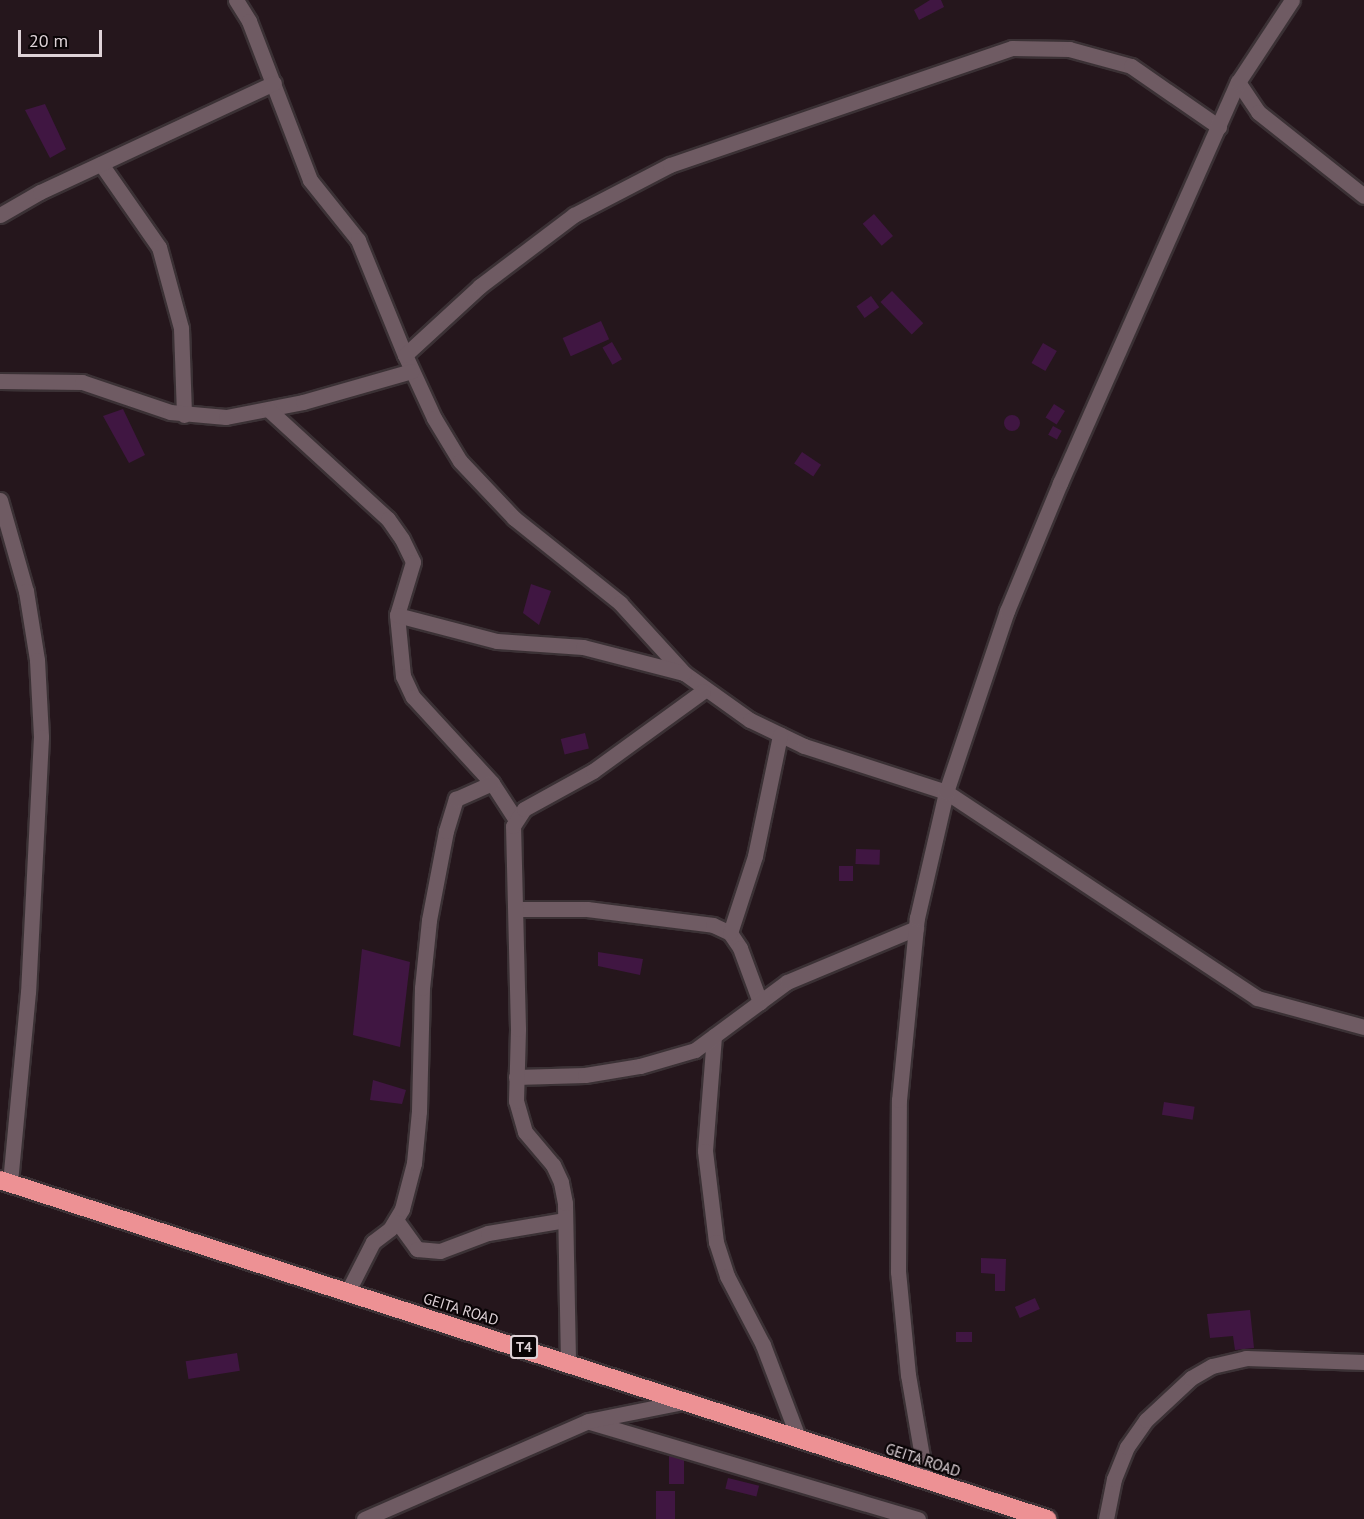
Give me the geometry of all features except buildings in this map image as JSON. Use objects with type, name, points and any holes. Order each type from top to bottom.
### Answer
[{"type":"highway","name":"GEITA ROAD","points":[[5,1181],[347,1293],[568,1361],[1047,1519]]},
{"type":"street","points":[[236,0],[274,84],[310,180],[358,240],[405,356],[450,444],[483,488],[514,518],[620,603],[684,673],[704,691],[780,735],[861,768],[946,792],[1257,998],[1364,1027]]},
{"type":"street","points":[[926,1480],[908,1375],[898,1272],[899,1100],[916,928],[946,792],[1028,557],[1238,82],[1292,0]]},
{"type":"street","points":[[405,356],[480,286],[574,215],[670,165],[1012,48],[1070,49],[1131,66],[1219,127]]},
{"type":"street","points":[[1238,82],[1258,112],[1364,196]]},
{"type":"street","points":[[0,215],[101,164],[274,84]]},
{"type":"street","points":[[101,164],[159,247],[181,328],[184,415]]},
{"type":"street","points":[[0,381],[82,382],[184,415],[226,417],[268,410],[412,371]]},
{"type":"street","points":[[268,410],[388,519],[402,539],[413,562],[397,615],[403,675],[413,697],[492,783],[516,820]]},
{"type":"street","points":[[0,500],[26,591],[37,660],[41,737],[28,992],[5,1181]]},
{"type":"street","points":[[397,615],[496,641],[584,647],[684,673]]},
{"type":"street","points":[[568,1361],[565,1220],[561,1182],[518,1117],[513,826],[524,809],[593,771],[704,691]]},
{"type":"street","points":[[730,933],[755,856],[780,735]]},
{"type":"street","points":[[347,1293],[373,1242],[396,1220],[402,1209],[414,1163],[422,988],[443,842],[456,799],[492,783]]},
{"type":"street","points":[[516,909],[587,909],[683,918],[714,925],[730,933],[740,948],[760,1002]]},
{"type":"street","points":[[516,1077],[585,1075],[640,1066],[696,1050],[760,1002],[809,970],[916,928]]},
{"type":"street","points":[[714,1036],[705,1151],[716,1242],[727,1276],[763,1345],[798,1437]]},
{"type":"street","points":[[396,1220],[417,1249],[440,1251],[489,1233],[565,1220]]},
{"type":"street","points":[[1106,1519],[1114,1479],[1127,1447],[1146,1420],[1191,1378],[1212,1366],[1246,1358],[1364,1362]]},
{"type":"street","points":[[364,1519],[588,1421],[690,1401]]},
{"type":"street","points":[[588,1421],[918,1519]]}]
